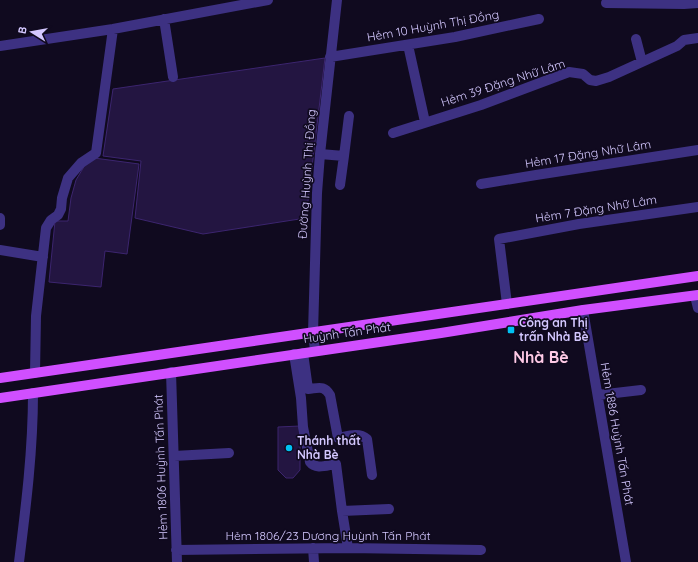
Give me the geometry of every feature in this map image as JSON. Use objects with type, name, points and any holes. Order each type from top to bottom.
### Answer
[{"type":"main road","name":"Huỳnh Tấn Phát","points":[[0,378],[698,276]]},
{"type":"main road","name":"Huỳnh Tấn Phát","points":[[0,398],[583,310],[696,295]]},
{"type":"street","points":[[0,46],[113,29],[268,0]]},
{"type":"street","name":"Đường Huỳnh Thị Đồng","points":[[315,351],[313,333],[317,201],[320,154],[337,0]]},
{"type":"street","points":[[606,3],[698,3]]},
{"type":"street","points":[[164,19],[173,77]]},
{"type":"street","name":"Hẻm 10 Huỳnh Thị Đồng","points":[[330,57],[408,45],[539,19]]},
{"type":"street","points":[[35,373],[36,316],[46,228],[50,220],[58,215],[61,209],[62,198],[68,178],[81,163],[96,154],[113,29]]},
{"type":"street","name":"Hẻm 39 Đặng Nhữ Lâm","points":[[393,133],[481,105],[569,72],[583,74],[590,80],[596,81],[609,77],[677,46],[684,40],[698,38]]},
{"type":"street","points":[[636,39],[642,62]]},
{"type":"street","points":[[408,45],[425,122]]},
{"type":"street","points":[[340,185],[349,116]]},
{"type":"street","name":"Hẻm 17 Đặng Nhữ Lâm","points":[[481,184],[536,174],[698,150]]},
{"type":"street","points":[[320,154],[344,156]]},
{"type":"street","name":"Hẻm 7 Đặng Nhữ Lâm","points":[[507,304],[499,239],[579,224],[698,207]]},
{"type":"street","points":[[0,218],[0,225]]},
{"type":"street","points":[[0,250],[43,257]]},
{"type":"street","points":[[696,295],[698,308]]},
{"type":"street","name":"Hẻm 1886 Huỳnh Tấn Phát","points":[[583,310],[626,562]]},
{"type":"street","points":[[298,353],[308,389],[323,388],[330,395],[338,438],[362,435],[367,439],[372,475]]},
{"type":"street","points":[[298,353],[303,427],[310,462],[312,465],[318,467],[336,464],[348,548]]},
{"type":"street","name":"Hẻm 1806 Huỳnh Tấn Phát","points":[[171,372],[177,562]]},
{"type":"street","points":[[598,395],[641,390]]},
{"type":"street","points":[[19,562],[28,488],[33,423],[33,393]]},
{"type":"street","points":[[174,456],[229,453]]},
{"type":"street","points":[[342,511],[389,509]]},
{"type":"street","points":[[313,548],[314,562]]},
{"type":"street","name":"Hẻm 1806/23 Dương Huỳnh Tấn Phát","points":[[176,550],[313,548],[481,550]]},
{"type":"building","points":[[325,58],[306,218],[203,234],[135,218],[141,161],[103,156],[113,89]]},
{"type":"building","points":[[94,158],[139,164],[127,254],[105,251],[101,287],[49,282],[55,221],[68,221],[71,198],[76,180],[85,165]]},
{"type":"building","name":"Thánh thất Nhà Bè","points":[[300,426],[300,470],[293,478],[286,478],[278,470],[278,427]]},
{"type":"place","name":"Công an Thị trấn Nhà Bè","points":[[511,330]]},
{"type":"place","name":"Thánh thất Nhà Bè","points":[[289,448]]},
{"type":"district","name":"Nhà Bè","points":[[541,357]]}]
